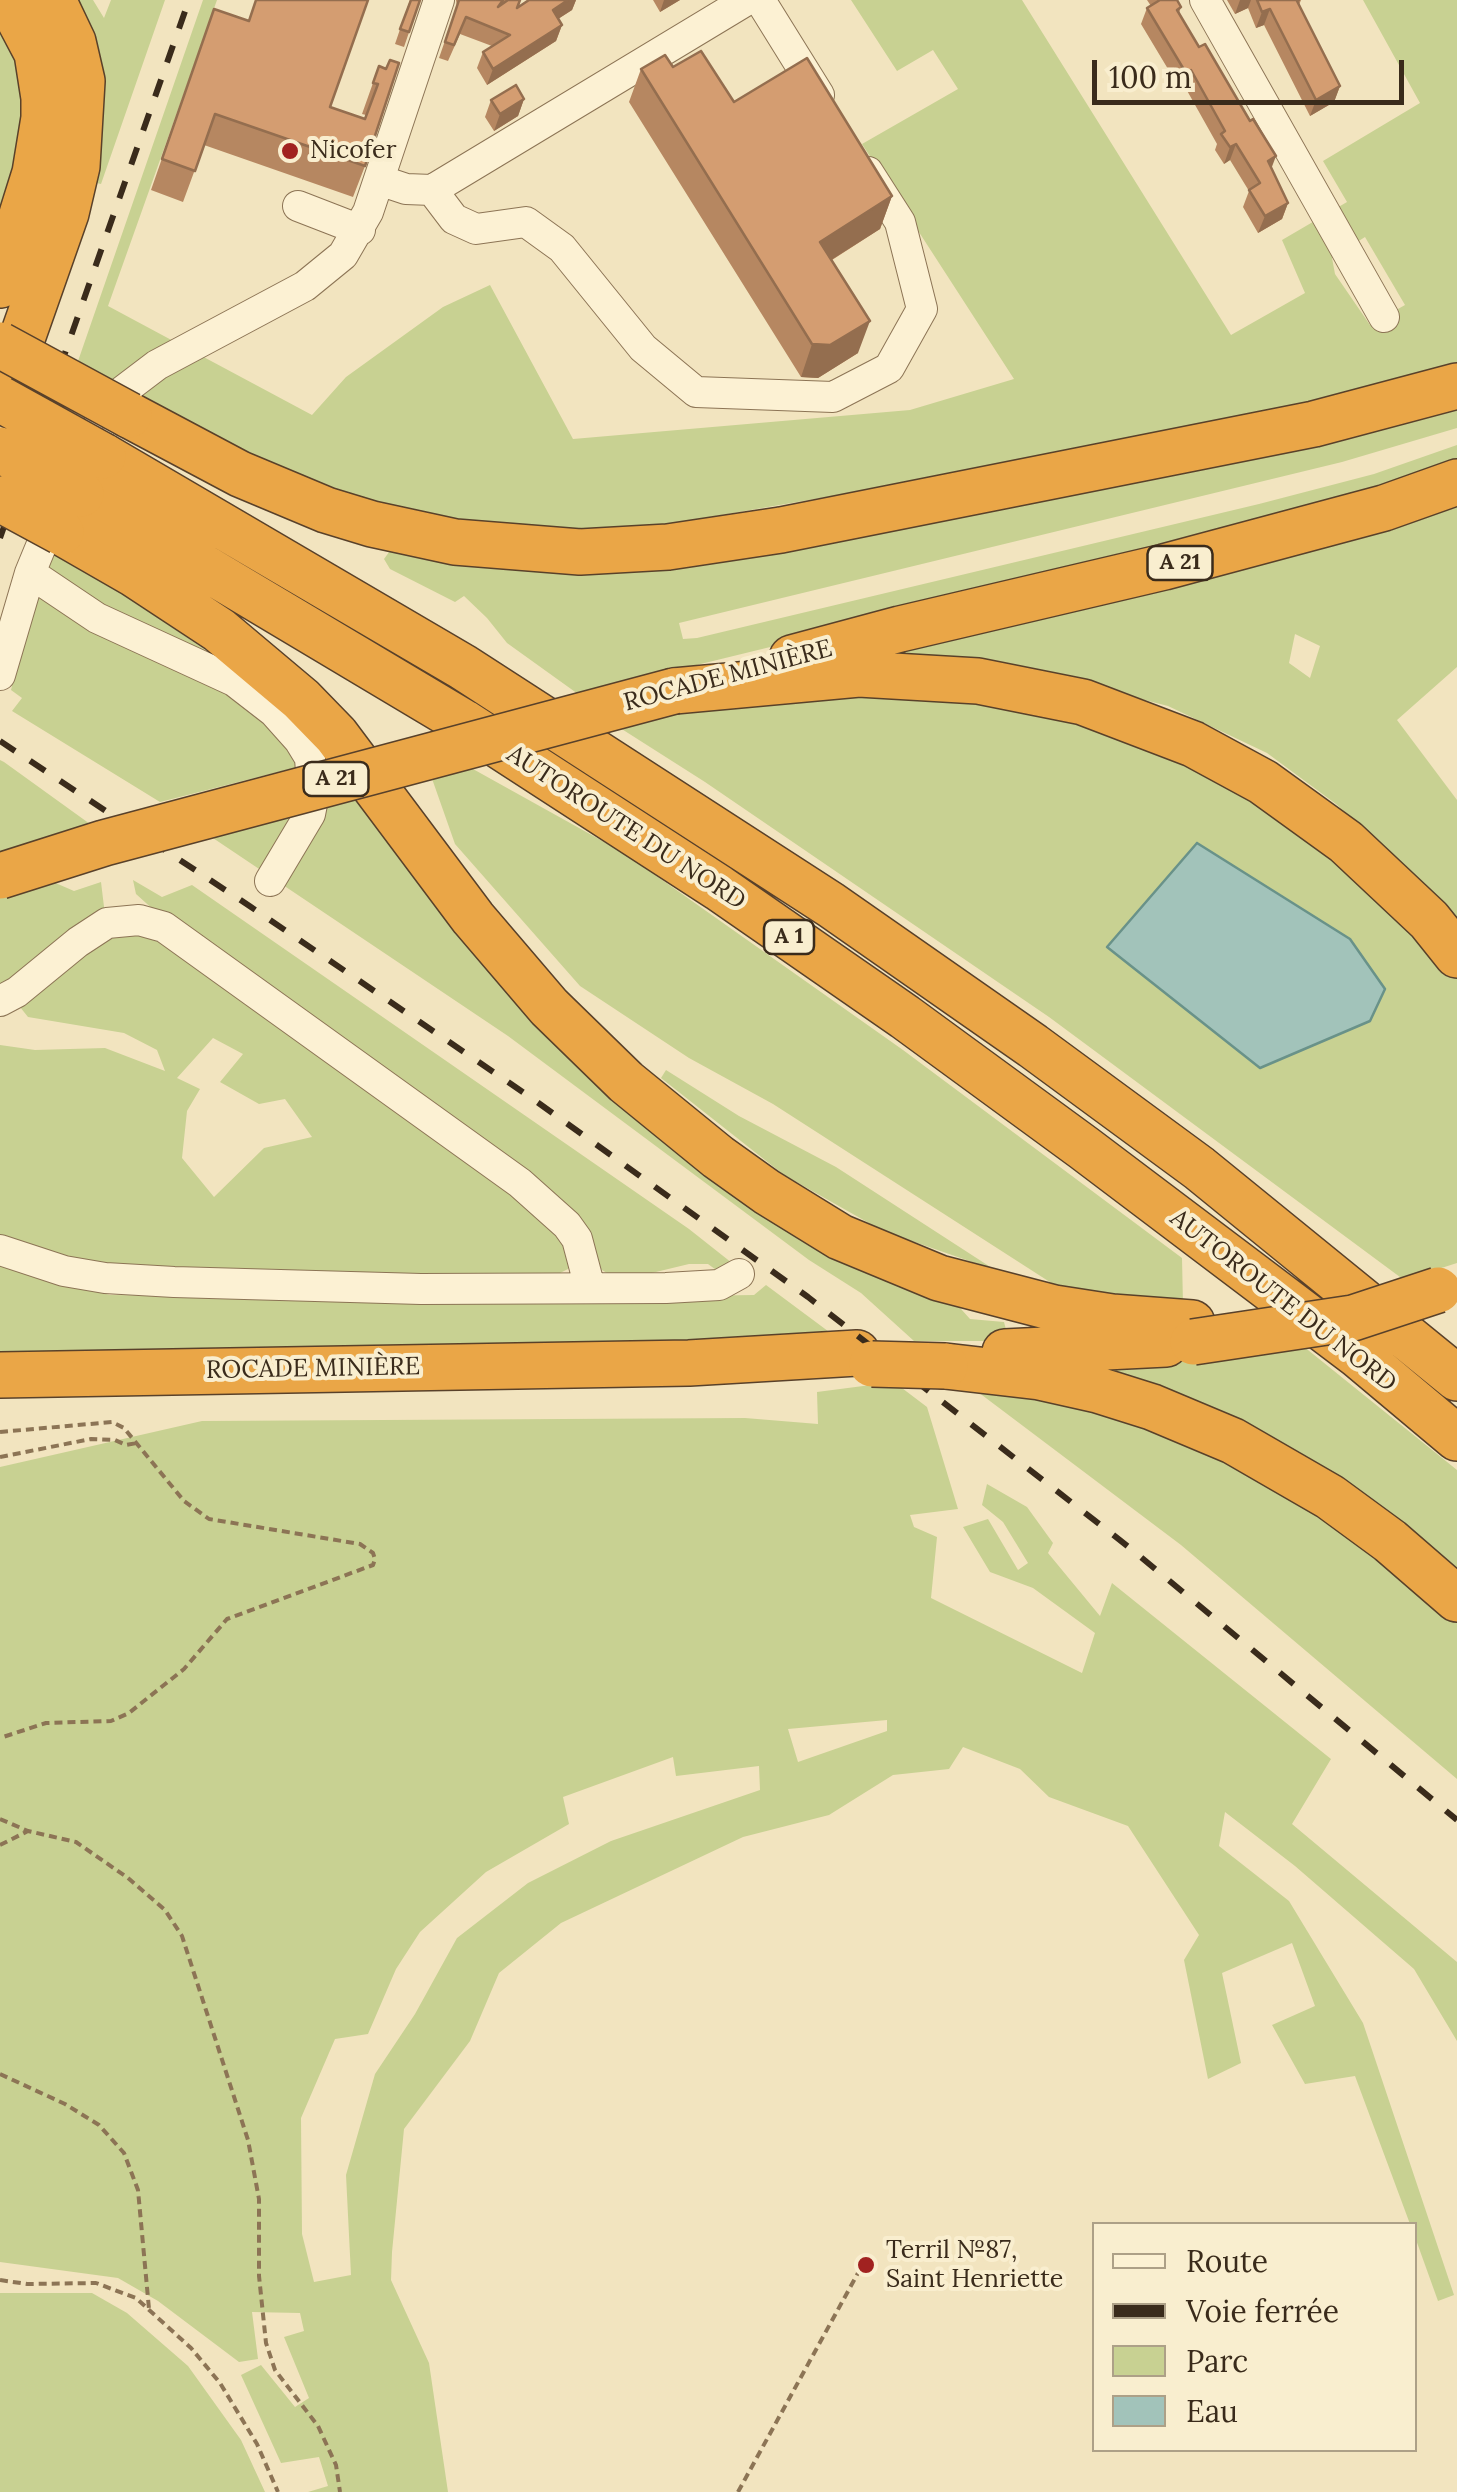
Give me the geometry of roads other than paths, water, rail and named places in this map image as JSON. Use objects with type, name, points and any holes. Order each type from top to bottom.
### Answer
[{"type":"highway","points":[[0,285],[35,173],[44,118],[37,52],[9,0]]},
{"type":"highway","points":[[0,400],[66,213],[77,166],[82,81],[73,42],[53,0]]},
{"type":"highway","points":[[0,345],[130,399],[240,474],[326,510],[455,542],[580,552],[668,547],[781,530],[1314,424],[1457,386]]},
{"type":"highway","name":"AUTOROUTE DU NORD","points":[[0,400],[104,456],[463,668],[831,905],[1184,1157],[1457,1378]]},
{"type":"highway","name":"AUTOROUTE DU NORD","points":[[0,450],[71,513],[463,722],[734,899],[904,1016],[1084,1148],[1358,1356],[1457,1438]]},
{"type":"highway","name":"ROCADE MINIÈRE","points":[[0,876],[122,838],[900,629],[1164,567],[1384,508],[1457,482]]},
{"type":"highway","points":[[0,499],[71,513],[134,574],[218,630],[301,698],[336,735],[473,918],[550,1007],[626,1082],[767,1192],[840,1236],[939,1278],[1054,1308],[1193,1333]]},
{"type":"highway","points":[[674,691],[860,674],[978,681],[1083,702],[1193,744],[1262,782],[1346,842],[1429,920],[1457,955]]},
{"type":"highway","name":"ROCADE MINIÈRE","points":[[0,1375],[937,1359],[1065,1350],[1353,1318],[1448,1287]]},
{"type":"highway","points":[[1362,1298],[1420,1324],[1457,1352]]},
{"type":"highway","points":[[937,1359],[1098,1390],[1152,1407],[1232,1441],[1330,1497],[1390,1541],[1457,1600]]},
{"type":"street","points":[[0,675],[30,573],[103,406],[130,399],[157,365],[312,298],[360,230],[439,0]]},
{"type":"street","points":[[379,180],[406,190],[432,190],[748,0]]},
{"type":"street","points":[[432,190],[454,219],[476,229],[526,222],[562,248],[642,348],[696,392],[834,397],[890,368],[922,309],[900,222],[760,0]]},
{"type":"street","points":[[1204,0],[1384,318]]},
{"type":"street","points":[[298,206],[360,230]]},
{"type":"street","points":[[30,573],[97,618],[234,681],[274,712],[299,740],[310,758],[313,800],[310,814],[270,881]]},
{"type":"street","points":[[0,1001],[107,923],[139,920],[164,927],[520,1183],[577,1239],[590,1288]]},
{"type":"street","points":[[0,1250],[64,1271],[105,1278],[420,1288],[590,1288],[718,1285],[739,1274]]},
{"type":"water","points":[[1197,843],[1350,939],[1385,989],[1370,1021],[1260,1068],[1107,947]]},
{"type":"railway","points":[[0,538],[189,0]]},
{"type":"railway","points":[[0,741],[533,1099],[808,1297],[1130,1548],[1457,1820]]},
{"type":"place","name":"Nicofer","points":[[290,151]]},
{"type":"place","name":"Terril №87, Saint Henriette","points":[[866,2265]]}]
